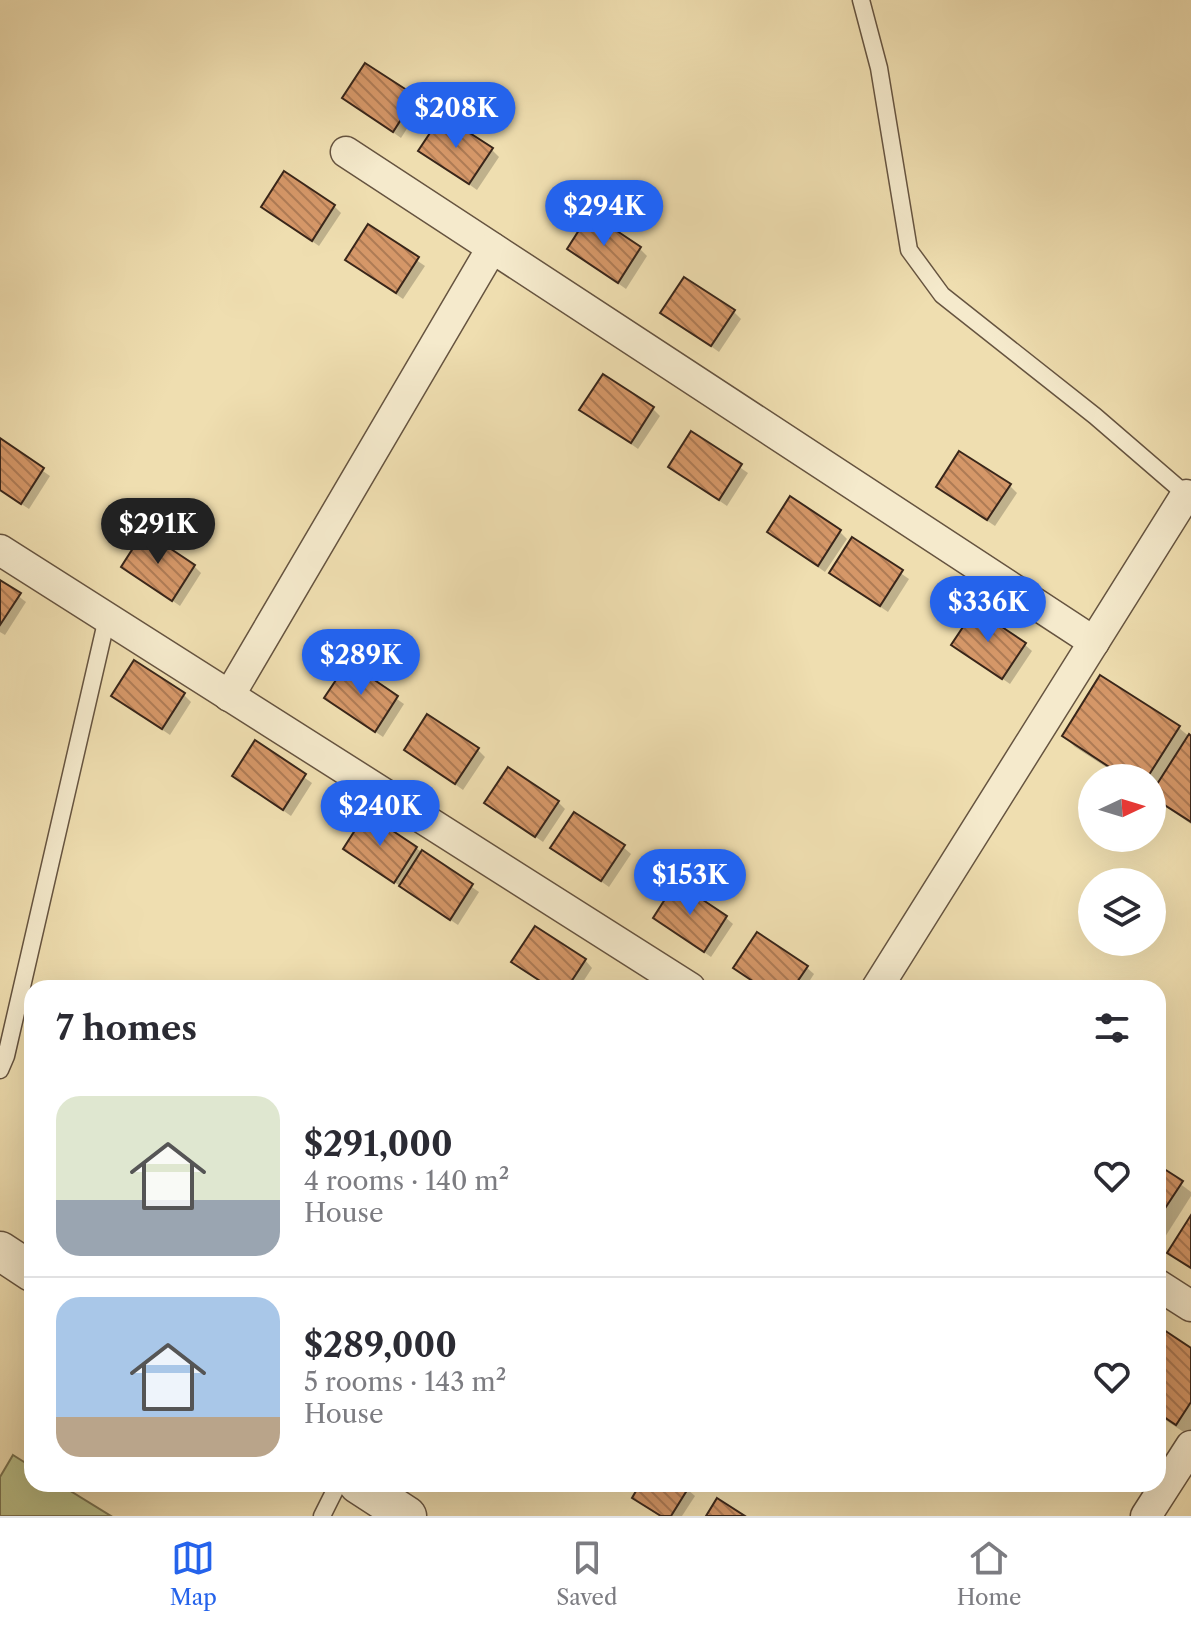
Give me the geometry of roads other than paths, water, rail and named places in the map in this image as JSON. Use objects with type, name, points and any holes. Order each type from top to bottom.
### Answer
[{"type":"street","points":[[346,152],[1094,642]]},
{"type":"street","points":[[229,696],[492,248]]},
{"type":"street","points":[[882,980],[1189,497]]},
{"type":"street","points":[[0,550],[677,980]]},
{"type":"street","points":[[0,1251],[24,1267]]},
{"type":"street","points":[[1166,1290],[1191,1306]]},
{"type":"street","points":[[1166,1485],[1191,1446]]},
{"type":"street","points":[[370,1492],[407,1516]]},
{"type":"street","points":[[1146,1516],[1161,1492]]},
{"type":"lane","points":[[861,0],[879,68],[909,250],[942,295],[1095,416],[1189,497]]},
{"type":"lane","points":[[0,1070],[6,1056],[107,618]]},
{"type":"lane","points":[[322,1516],[334,1492]]}]
